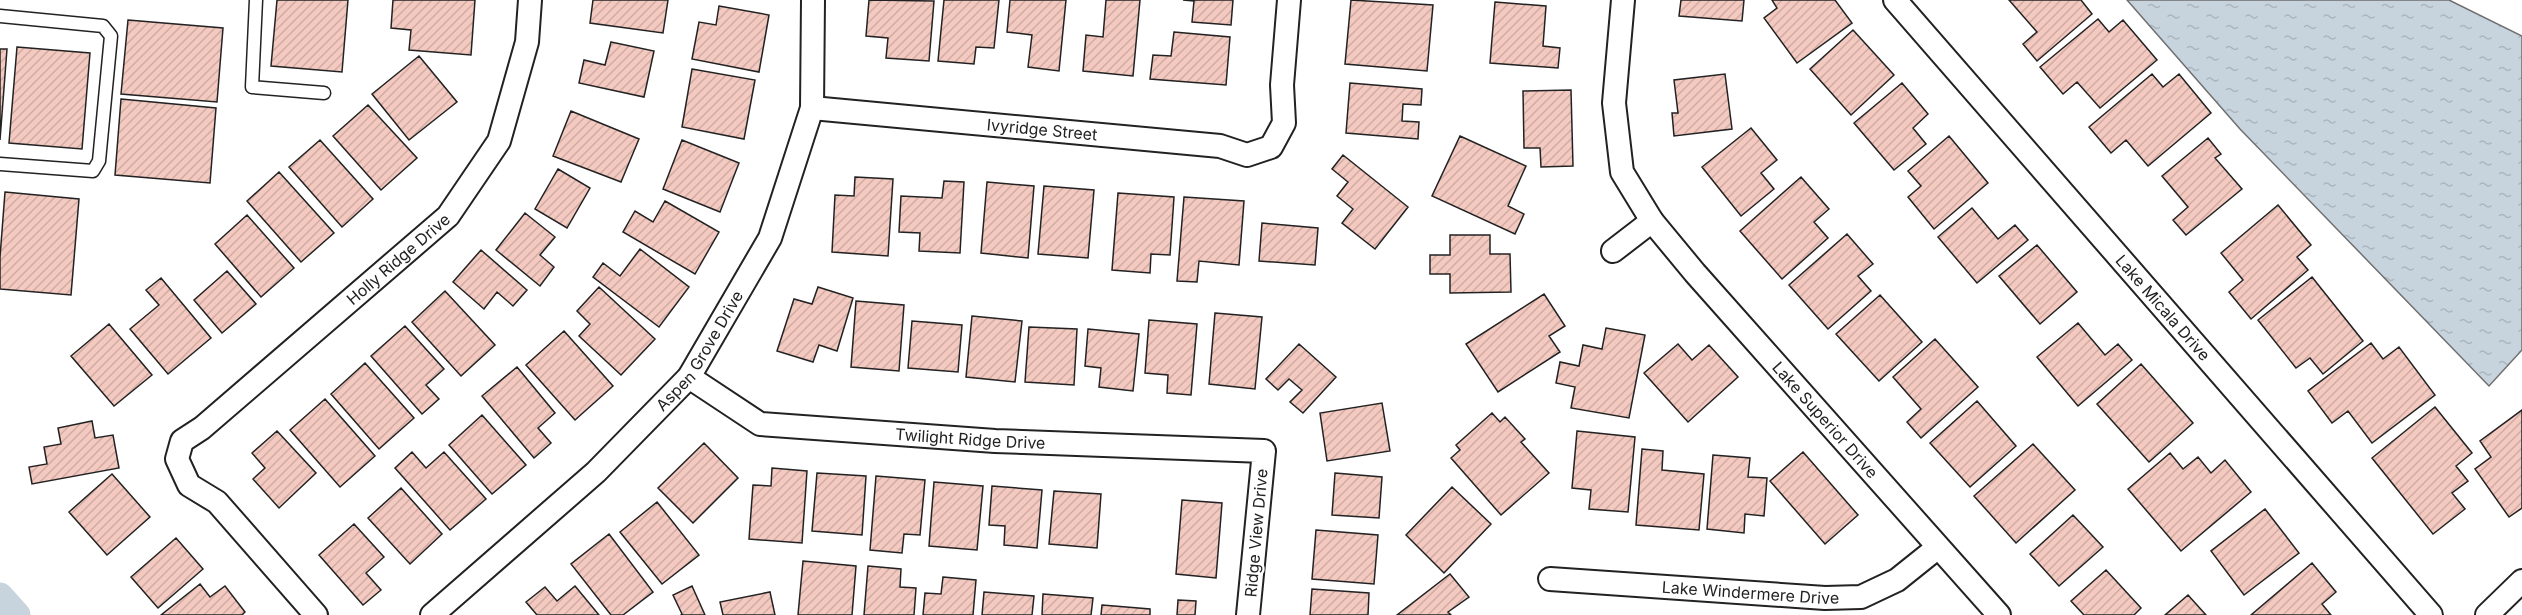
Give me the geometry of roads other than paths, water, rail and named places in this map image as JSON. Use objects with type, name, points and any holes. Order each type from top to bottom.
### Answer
[{"type":"street","name":"Holly Ridge Drive","points":[[316,615],[217,502],[189,485],[177,459],[182,441],[202,428],[448,216],[499,141],[527,42],[530,0]]},
{"type":"street","name":"Aspen Grove Drive","points":[[432,615],[596,472],[689,377],[770,238],[812,108],[813,0]]},
{"type":"street","name":"Ivyridge Street","points":[[812,108],[1220,146],[1247,155],[1271,147],[1284,123],[1282,85],[1289,0]]},
{"type":"street","name":"Lake Superior Drive","points":[[1623,0],[1614,103],[1622,172],[1652,221],[1695,273],[1937,548],[1999,615]]},
{"type":"street","name":"Lake Micala Drive","points":[[1895,0],[2431,615]]},
{"type":"street","points":[[1613,251],[1652,221]]},
{"type":"street","name":"Twilight Ridge Drive","points":[[689,377],[760,424],[996,441],[1264,451]]},
{"type":"street","name":"Ridge View Drive","points":[[1248,615],[1264,451]]},
{"type":"street","name":"Lake Windermere Drive","points":[[1550,579],[1825,598],[1861,597],[1897,580],[1937,548]]},
{"type":"street","points":[[2487,615],[2522,581]]},
{"type":"lane","points":[[256,0],[252,87],[324,93]]},
{"type":"lane","points":[[0,16],[103,26],[111,36],[99,161],[93,171],[0,164]]},
{"type":"water","points":[[2127,0],[2449,0],[2522,36],[2522,350],[2489,386],[2240,129]]},
{"type":"waterway","points":[[0,596],[17,615]]}]
